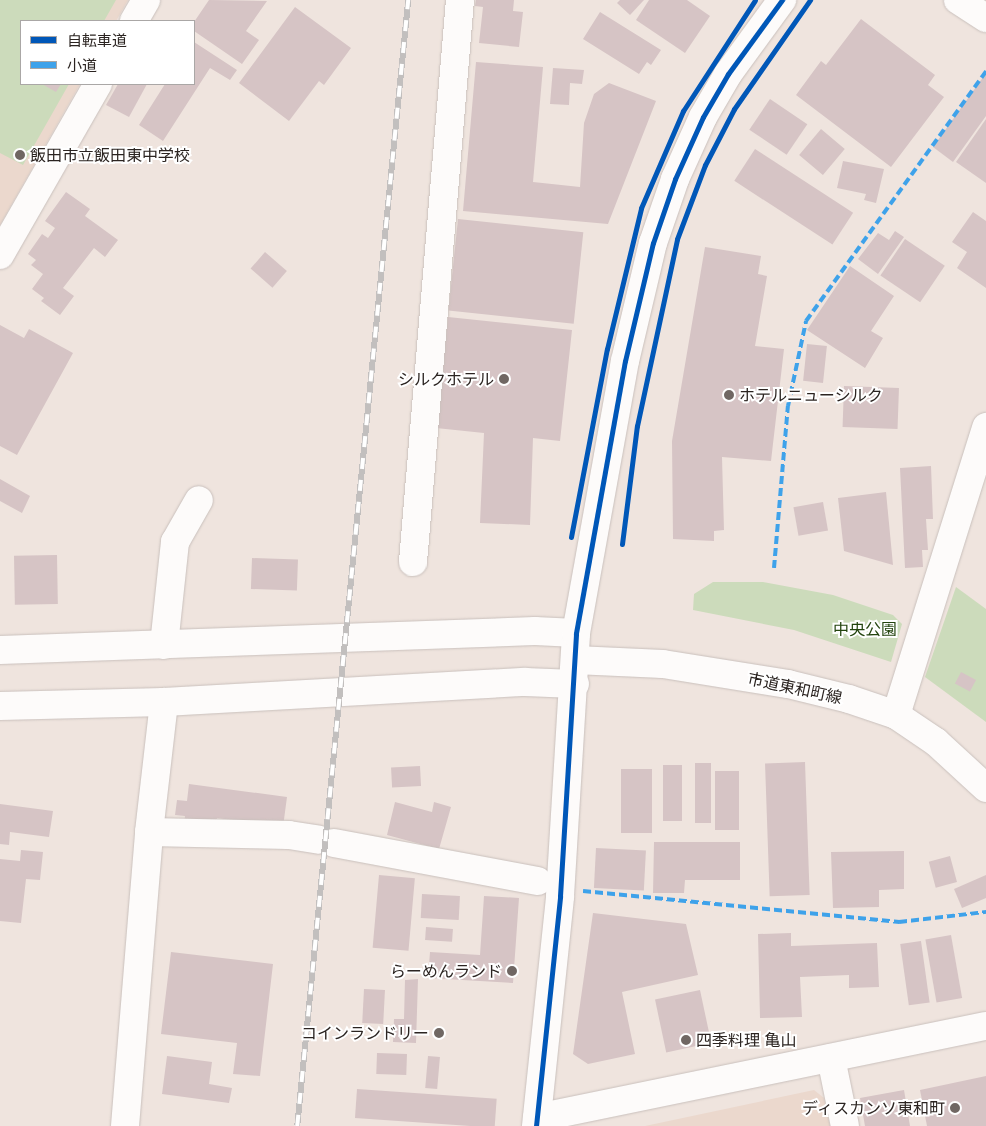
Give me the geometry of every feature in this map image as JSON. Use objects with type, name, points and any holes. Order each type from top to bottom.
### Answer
[{"type":"street","points":[[135,20],[146,0]]},
{"type":"street","points":[[414,562],[460,0]]},
{"type":"street","points":[[782,0],[728,74],[703,117],[675,179],[659,225],[625,362],[576,633],[560,896],[537,1122],[986,1026]]},
{"type":"street","points":[[958,0],[986,18]]},
{"type":"street","points":[[0,256],[97,85]]},
{"type":"street","points":[[896,716],[986,427]]},
{"type":"street","points":[[164,645],[175,542],[199,500]]},
{"type":"street","points":[[0,650],[535,631],[576,633]]},
{"type":"street","name":"市道東和町線","points":[[0,706],[164,702],[525,682],[575,672],[663,664],[788,684],[849,699],[896,716],[936,742],[986,788]]},
{"type":"street","points":[[125,1126],[149,832],[164,702]]},
{"type":"street","points":[[149,832],[289,835],[537,882]]},
{"type":"street","points":[[830,1058],[845,1126]]},
{"type":"shaded area","name":"飯田市立飯田東中学校","points":[[0,0],[128,0],[117,20],[20,20],[20,85],[79,85],[0,225]]},
{"type":"shaded area","points":[[814,1090],[824,1098],[830,1126],[645,1126]]},
{"type":"green space","name":"飯田市立飯田東中学校","points":[[0,0],[116,0],[105,20],[20,20],[20,85],[68,85],[23,165],[0,153]]},
{"type":"green space","name":"中央公園","points":[[713,582],[763,582],[833,595],[893,615],[902,624],[891,662],[794,630],[693,610],[694,594]]},
{"type":"green space","name":"中央公園","points":[[956,587],[986,609],[986,722],[925,677]]},
{"type":"building","points":[[209,0],[267,1],[246,31],[259,40],[242,64],[195,32],[195,21]]},
{"type":"building","points":[[476,0],[514,0],[513,11],[523,12],[519,47],[479,43],[483,7],[475,6]]},
{"type":"building","points":[[620,0],[644,0],[630,15],[617,3]]},
{"type":"building","points":[[649,0],[687,0],[710,16],[685,53],[636,20]]},
{"type":"building","points":[[295,7],[351,48],[324,85],[319,81],[289,121],[239,83]]},
{"type":"building","points":[[600,12],[661,50],[651,65],[647,62],[639,74],[583,39]]},
{"type":"building","points":[[861,19],[935,75],[928,85],[944,97],[891,167],[796,95],[821,61],[826,65]]},
{"type":"building","points":[[195,43],[237,70],[230,80],[210,68],[163,141],[139,125],[164,85],[195,85]]},
{"type":"building","points":[[476,62],[543,67],[533,182],[580,187],[584,123],[594,94],[609,83],[656,101],[608,224],[463,211]]},
{"type":"building","points":[[553,68],[584,70],[582,84],[570,83],[569,105],[550,104]]},
{"type":"building","points":[[986,73],[986,116],[953,162],[933,147]]},
{"type":"building","points":[[44,85],[60,85],[56,92]]},
{"type":"building","points":[[117,85],[146,85],[129,117],[106,105]]},
{"type":"building","points":[[770,99],[807,124],[787,155],[749,130]]},
{"type":"building","points":[[986,119],[986,183],[956,162]]},
{"type":"building","points":[[821,129],[845,149],[823,175],[799,155]]},
{"type":"building","points":[[755,149],[853,213],[832,245],[734,181]]},
{"type":"building","points":[[843,161],[884,169],[876,203],[864,200],[866,194],[837,188]]},
{"type":"building","points":[[66,192],[90,209],[85,216],[118,240],[105,257],[94,248],[63,288],[74,296],[60,315],[41,301],[44,298],[32,289],[43,274],[31,265],[36,260],[28,254],[42,234],[48,238],[55,228],[45,221]]},
{"type":"building","points":[[973,212],[986,221],[986,288],[957,268],[967,252],[952,242]]},
{"type":"building","points":[[458,219],[583,232],[574,324],[448,310]]},
{"type":"building","points":[[895,231],[904,237],[878,274],[858,259],[878,233],[889,240]]},
{"type":"building","points":[[905,239],[945,266],[920,302],[880,275]]},
{"type":"building","name":"ホテルニューシルク","points":[[705,247],[761,256],[758,274],[767,276],[755,346],[784,349],[771,461],[722,457],[724,530],[714,531],[714,541],[673,539],[672,441]]},
{"type":"building","points":[[265,252],[287,271],[272,288],[251,269]]},
{"type":"building","points":[[850,266],[894,296],[871,331],[883,338],[865,368],[807,330]]},
{"type":"building","name":"シルクホテル","points":[[448,317],[572,330],[560,441],[533,438],[530,525],[480,523],[484,433],[436,428]]},
{"type":"building","points":[[0,325],[24,338],[29,329],[73,353],[17,455],[0,446]]},
{"type":"building","points":[[807,344],[827,346],[823,383],[803,381]]},
{"type":"building","points":[[844,386],[899,388],[898,429],[843,427]]},
{"type":"building","points":[[931,466],[933,519],[926,519],[928,550],[922,550],[923,567],[905,568],[900,468]]},
{"type":"building","points":[[0,479],[30,496],[22,513],[0,501]]},
{"type":"building","points":[[886,492],[893,565],[844,551],[838,498]]},
{"type":"building","points":[[823,502],[828,531],[798,536],[793,507]]},
{"type":"building","points":[[57,555],[58,604],[15,605],[14,556]]},
{"type":"building","points":[[252,558],[298,560],[297,591],[251,589]]},
{"type":"building","points":[[961,672],[976,680],[970,691],[955,683]]},
{"type":"building","points":[[805,762],[810,895],[770,896],[765,763]]},
{"type":"building","points":[[695,763],[711,763],[711,823],[695,823]]},
{"type":"building","points":[[663,765],[682,765],[682,821],[663,821]]},
{"type":"building","points":[[420,766],[421,786],[392,787],[391,768]]},
{"type":"building","points":[[621,769],[652,769],[652,833],[621,833]]},
{"type":"building","points":[[715,771],[739,771],[739,830],[715,830]]},
{"type":"building","points":[[189,784],[287,797],[283,827],[217,818],[215,827],[184,823],[185,816],[175,815],[177,800],[187,801]]},
{"type":"building","points":[[395,802],[432,812],[434,802],[451,807],[439,849],[387,835]]},
{"type":"building","points":[[0,804],[53,811],[49,837],[10,832],[9,845],[0,844]]},
{"type":"building","points":[[654,842],[740,842],[740,880],[685,880],[684,893],[653,893]]},
{"type":"building","points":[[596,848],[646,851],[644,891],[594,888]]},
{"type":"building","points":[[21,850],[43,852],[40,880],[26,879],[21,923],[0,921],[0,859],[20,861]]},
{"type":"building","points":[[904,851],[904,889],[879,890],[879,907],[833,908],[831,852]]},
{"type":"building","points":[[950,856],[957,882],[936,888],[929,862]]},
{"type":"building","points":[[379,875],[415,878],[409,951],[373,948]]},
{"type":"building","points":[[986,875],[986,898],[962,908],[954,889]]},
{"type":"building","points":[[422,894],[460,896],[459,920],[421,918]]},
{"type":"building","points":[[484,896],[519,898],[513,983],[428,978],[430,952],[480,955]]},
{"type":"building","points":[[593,913],[686,924],[698,975],[622,992],[635,1054],[588,1064],[573,1054]]},
{"type":"building","points":[[426,927],[453,929],[452,942],[425,940]]},
{"type":"building","points":[[791,933],[791,946],[877,943],[879,987],[849,988],[849,975],[800,977],[802,1017],[760,1018],[758,934]]},
{"type":"building","points":[[951,935],[962,998],[937,1003],[925,940]]},
{"type":"building","points":[[921,941],[930,1002],[909,1005],[900,944]]},
{"type":"building","points":[[171,952],[273,964],[260,1076],[233,1074],[237,1043],[161,1034]]},
{"type":"building","points":[[418,979],[416,1043],[393,1042],[394,1019],[404,1019],[405,980]]},
{"type":"building","points":[[364,989],[385,990],[383,1024],[362,1023]]},
{"type":"building","points":[[700,990],[711,1043],[666,1052],[655,1000]]},
{"type":"building","points":[[377,1053],[407,1054],[406,1075],[376,1074]]},
{"type":"building","points":[[167,1056],[212,1062],[209,1084],[232,1088],[229,1103],[162,1094]]},
{"type":"building","points":[[428,1056],[440,1057],[437,1089],[425,1088]]},
{"type":"building","name":"ディスカンソ東和町","points":[[986,1076],[986,1126],[927,1126],[920,1090]]},
{"type":"building","points":[[357,1089],[497,1099],[495,1126],[355,1118]]},
{"type":"building","points":[[904,1090],[910,1126],[865,1126],[860,1098]]},
{"type":"railway","points":[[297,1126],[408,0]]},
{"type":"marked path","points":[[774,568],[788,406],[806,321],[986,71]]},
{"type":"marked path","points":[[583,891],[899,922],[986,912]]},
{"type":"cycle path","points":[[571,537],[607,349],[641,208],[683,111],[755,0]]},
{"type":"cycle path","points":[[536,1126],[560,896],[576,633],[625,361],[653,243],[675,179],[703,117],[728,74],[782,0]]},
{"type":"cycle path","points":[[622,544],[637,426],[677,239],[705,165],[734,109],[810,0]]},
{"type":"place","name":"飯田市立飯田東中学校","points":[[20,155]]},
{"type":"place","name":"シルクホテル","points":[[504,379]]},
{"type":"place","name":"ホテルニューシルク","points":[[729,395]]},
{"type":"place","name":"らーめんランド","points":[[512,971]]},
{"type":"place","name":"コインランドリー","points":[[439,1033]]},
{"type":"place","name":"四季料理 亀山","points":[[686,1040]]},
{"type":"place","name":"ディスカンソ東和町","points":[[955,1108]]}]
